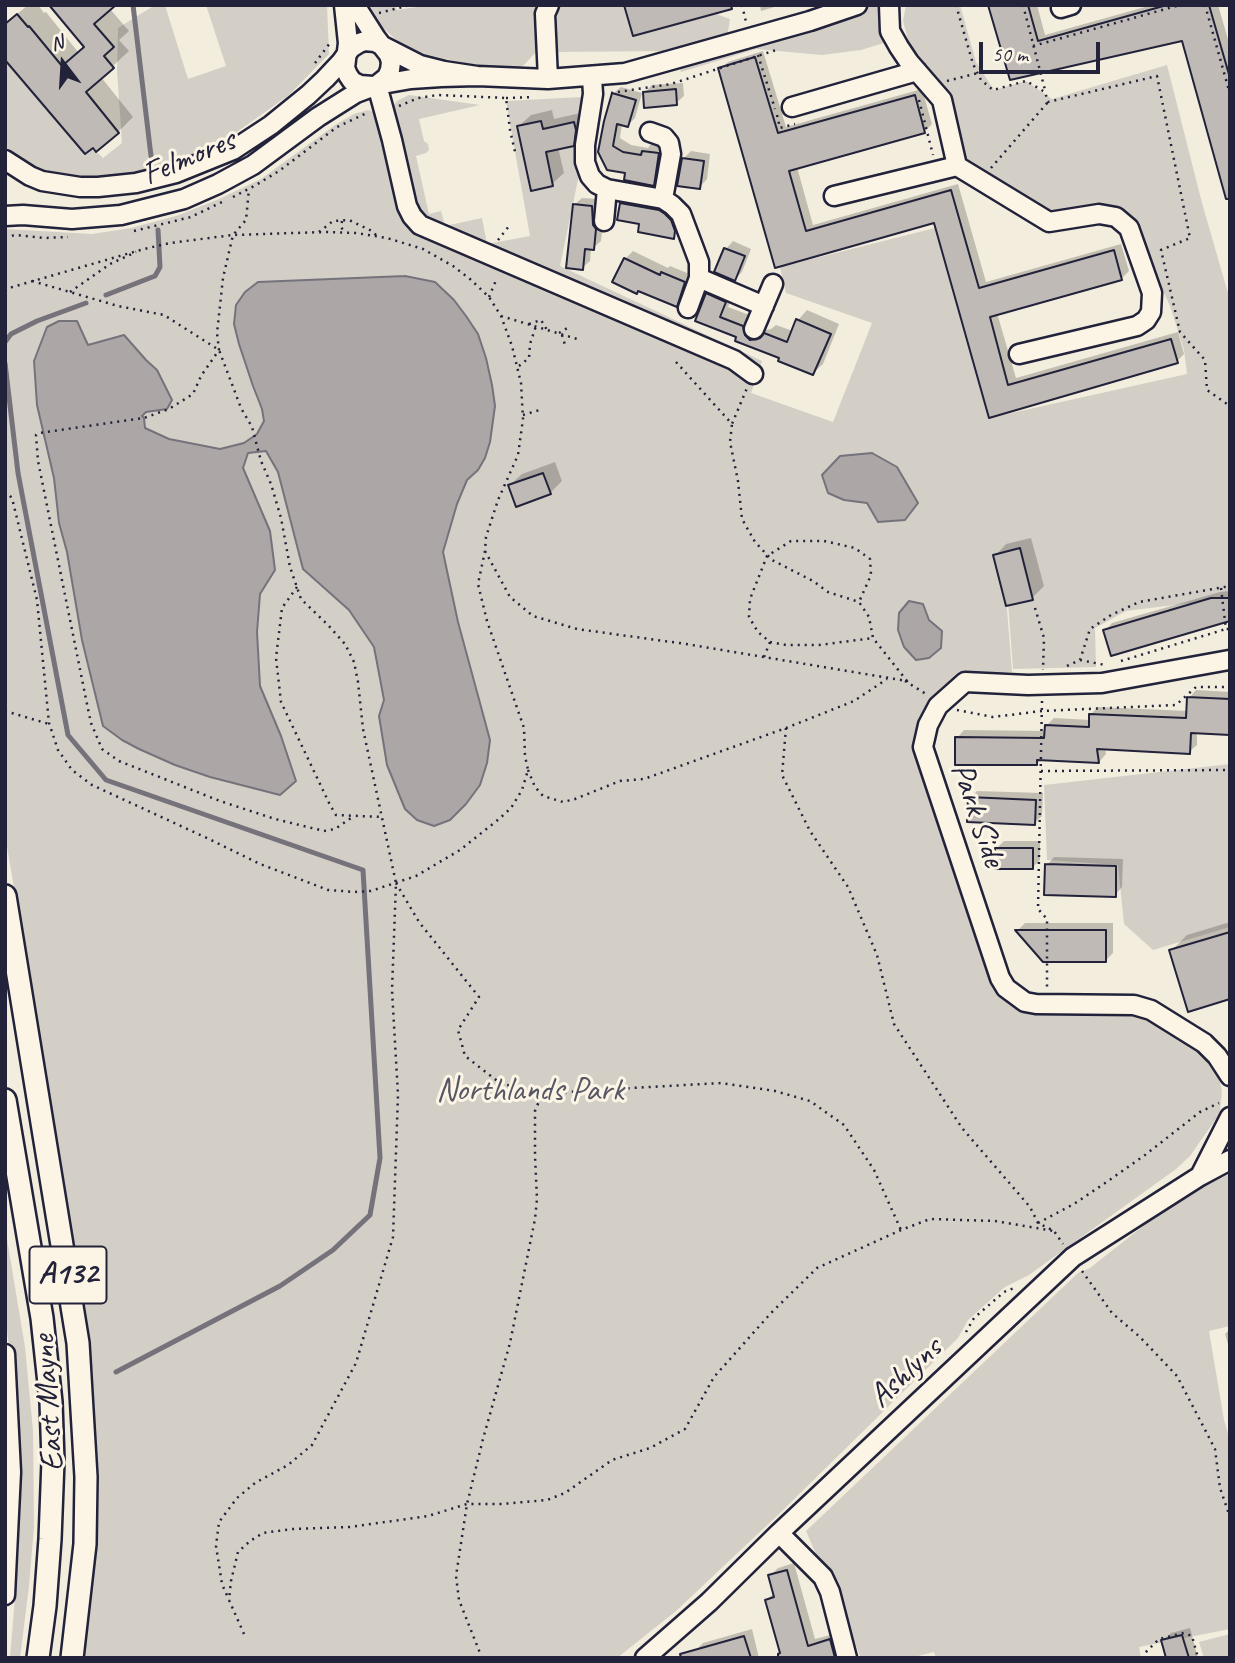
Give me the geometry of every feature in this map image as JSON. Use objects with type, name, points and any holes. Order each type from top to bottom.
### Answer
[{"type":"main road","name":"East Mayne","points":[[5,896],[78,1342],[86,1477],[85,1544],[72,1658]]},
{"type":"main road","name":"East Mayne","points":[[5,1100],[42,1318],[51,1402],[53,1461],[50,1539],[38,1658]]},
{"type":"street","points":[[344,5],[348,53]]},
{"type":"street","points":[[355,5],[383,46],[389,55],[390,70],[387,77],[375,86],[360,85],[352,81],[345,68],[351,48],[365,41],[383,46]]},
{"type":"street","points":[[548,79],[545,14],[549,5]]},
{"type":"street","name":"Felmores","points":[[5,216],[72,219],[121,215],[184,199],[253,166],[340,102],[375,86],[411,79],[477,76],[548,79],[625,73],[810,21],[856,5]]},
{"type":"street","points":[[888,5],[890,31],[899,47],[917,71],[923,88],[942,100],[957,166]]},
{"type":"street","name":"Felmores","points":[[383,46],[420,65],[477,76]]},
{"type":"street","name":"Felmores","points":[[5,160],[42,181],[80,187],[135,183],[176,173],[233,149],[271,125],[309,95],[348,53]]},
{"type":"street","points":[[792,107],[917,71]]},
{"type":"street","points":[[592,76],[593,94],[585,162],[590,176],[597,184],[607,189],[663,199],[681,214],[699,262],[699,278],[688,308]]},
{"type":"street","points":[[375,86],[392,140],[407,206],[420,225],[734,360],[753,374]]},
{"type":"street","points":[[650,132],[664,137],[669,143],[671,154],[663,199]]},
{"type":"street","points":[[834,196],[957,166],[1049,222],[1099,214],[1122,221],[1129,228],[1152,293],[1151,312],[1146,320],[1137,326],[1019,354]]},
{"type":"street","points":[[604,221],[607,189]]},
{"type":"street","points":[[699,278],[764,306]]},
{"type":"street","points":[[754,329],[774,284]]},
{"type":"street","name":"Park Side","points":[[1229,660],[1102,683],[965,682],[933,701],[923,747],[1000,978],[1006,988],[1025,1002],[1036,1004],[1134,1005],[1152,1010],[1204,1043],[1217,1056],[1230,1076]]},
{"type":"street","points":[[1199,1176],[1230,1117]]},
{"type":"street","name":"Ashlyns","points":[[645,1658],[709,1602],[1073,1257],[1199,1176],[1230,1160]]},
{"type":"street","points":[[5,1354],[11,1472],[5,1595]]},
{"type":"street","points":[[779,1533],[823,1577],[830,1592],[847,1658]]},
{"type":"path","points":[[376,14],[410,5]]},
{"type":"path","points":[[742,5],[748,30]]},
{"type":"path","points":[[956,5],[973,64],[981,80],[993,90],[1026,81],[1045,92]]},
{"type":"path","points":[[1023,5],[1048,102]]},
{"type":"path","points":[[1033,46],[1180,5]]},
{"type":"path","points":[[1205,5],[1230,94]]},
{"type":"path","points":[[311,67],[332,37]]},
{"type":"path","points":[[758,55],[780,128],[805,121]]},
{"type":"path","points":[[937,171],[923,88],[978,73]]},
{"type":"path","points":[[981,180],[1048,102],[1157,76],[1189,238],[1161,250],[1180,332],[1205,360],[1207,390],[1230,407]]},
{"type":"path","points":[[397,107],[418,98],[438,95],[506,98],[516,156]]},
{"type":"path","points":[[244,1634],[222,1584],[216,1546],[219,1522],[237,1498],[255,1483],[288,1465],[312,1445],[356,1363],[393,1237],[398,1095],[392,990],[396,883],[363,729],[354,662],[345,644],[301,598],[290,567],[281,518],[271,484],[252,428],[241,408],[219,350],[217,333],[223,278],[233,235],[246,220],[253,166]]},
{"type":"path","points":[[319,232],[333,221],[349,220],[372,231],[377,237]]},
{"type":"path","points":[[342,221],[341,227],[345,233]]},
{"type":"path","points":[[6,289],[170,243],[233,235],[319,232],[377,237],[423,249],[453,265],[489,297],[501,316],[518,367],[523,415],[518,455],[498,500],[486,537],[478,584],[487,621],[524,728],[527,770],[535,788],[543,796],[563,802],[620,781],[644,779],[854,701],[888,678]]},
{"type":"path","points":[[70,292],[110,264],[147,248]]},
{"type":"path","points":[[32,281],[118,306],[164,315],[219,350]]},
{"type":"path","points":[[501,316],[524,320],[547,331],[578,338]]},
{"type":"path","points":[[529,324],[541,320],[547,331]]},
{"type":"path","points":[[518,367],[529,358],[536,326]]},
{"type":"path","points":[[561,334],[569,327]]},
{"type":"path","points":[[561,334],[565,345]]},
{"type":"path","points":[[219,350],[201,376],[193,394],[169,410],[144,418],[36,435],[47,509],[91,723],[103,749],[119,761],[220,801],[324,831],[335,829],[354,816]]},
{"type":"path","points":[[676,362],[732,424]]},
{"type":"path","points":[[753,374],[732,424],[730,442],[742,519],[755,542],[767,556],[814,581],[828,592],[859,602],[869,617],[873,638],[905,681]]},
{"type":"path","points":[[523,415],[543,410]]},
{"type":"path","points":[[5,491],[12,498],[37,600],[49,724],[58,750],[72,770],[92,785],[260,864],[328,890],[355,892],[371,891],[416,876],[491,827],[510,808],[522,790],[527,770]]},
{"type":"path","points":[[859,602],[871,575],[870,559],[855,548],[824,541],[790,541],[767,556],[750,599],[749,617],[758,632],[770,642],[786,645],[819,645],[873,638]]},
{"type":"path","points":[[485,551],[510,597],[533,615],[577,629],[686,644],[905,681],[933,701],[993,717],[1042,711],[1176,705],[1196,687],[1230,687]]},
{"type":"path","points":[[1080,660],[1090,629],[1111,615],[1139,602],[1230,586]]},
{"type":"path","points":[[297,587],[282,608],[276,658],[281,702],[336,815],[383,817]]},
{"type":"path","points":[[1120,662],[1228,629],[1221,588]]},
{"type":"path","points":[[1035,608],[1044,638],[1038,909],[1047,919],[1047,989]]},
{"type":"path","points":[[764,657],[770,642]]},
{"type":"path","points":[[1064,667],[1080,660],[1107,665]]},
{"type":"path","points":[[5,711],[49,724]]},
{"type":"path","points":[[786,728],[782,775],[810,831],[848,887],[877,955],[894,1024],[962,1128],[1031,1207],[1038,1223],[1054,1231],[1065,1247]]},
{"type":"path","points":[[1041,771],[1230,770]]},
{"type":"path","points":[[396,883],[419,922],[480,997],[458,1030],[466,1056],[500,1083],[542,1094],[721,1083],[775,1091],[810,1101],[844,1125],[874,1170],[901,1230]]},
{"type":"path","points":[[482,1658],[459,1600],[456,1576],[467,1504],[510,1343],[535,1219],[537,1199],[534,1111],[542,1094]]},
{"type":"path","points":[[1038,1223],[1074,1204],[1145,1155],[1200,1112],[1226,1099]]},
{"type":"path","points":[[229,1600],[238,1552],[263,1533],[350,1527],[428,1517],[467,1504],[547,1500],[565,1493],[612,1460],[650,1448],[685,1429],[714,1377],[771,1313],[817,1268],[901,1230],[930,1219],[995,1221],[1054,1231]]},
{"type":"path","points":[[1082,1271],[1112,1313],[1140,1337],[1177,1376],[1215,1449],[1220,1488],[1230,1517]]},
{"type":"path","points":[[1143,1658],[1159,1639],[1184,1633],[1192,1636],[1198,1658]]},
{"type":"green space","points":[[155,5],[165,5],[188,79],[226,66],[206,5],[327,5],[329,54],[289,95],[227,139],[159,169],[94,178],[39,172],[5,146],[5,60],[85,154],[93,148],[103,158],[122,143],[117,71],[118,28]]},
{"type":"green space","points":[[366,5],[394,5],[397,10],[430,5],[547,5],[537,22],[536,52],[524,65],[516,69],[468,64],[415,52],[402,45],[366,13]]},
{"type":"green space","points":[[553,5],[624,5],[633,36],[716,14],[730,19],[727,38],[672,51],[554,52]]},
{"type":"green space","points":[[883,5],[890,31],[884,43],[861,50],[822,55],[756,49],[681,72],[679,62],[870,6]]},
{"type":"green space","name":"Northlands Park","points":[[906,5],[960,5],[976,62],[994,90],[1026,81],[1052,99],[1167,65],[1230,300],[1230,598],[1126,611],[1095,628],[1096,667],[1013,669],[1002,547],[1012,672],[963,676],[921,724],[967,902],[1026,1010],[1147,1016],[1195,1048],[1213,1068],[1222,1090],[1220,1113],[1190,1156],[1176,1169],[1029,1275],[1005,1287],[968,1320],[958,1338],[779,1514],[676,1611],[617,1658],[84,1658],[95,1522],[94,1399],[90,1337],[5,835],[5,229],[92,234],[131,228],[179,215],[261,179],[354,114],[368,110],[374,112],[377,117],[392,113],[397,101],[409,95],[480,105],[419,119],[429,150],[416,156],[429,214],[441,211],[445,226],[482,218],[487,244],[530,236],[506,101],[582,97],[584,151],[560,266],[762,361],[751,393],[833,422],[872,323],[786,293],[780,267],[935,228],[989,418],[1187,374],[1184,350],[1170,306],[1128,215],[1099,210],[1049,222],[957,166],[942,96],[915,64],[903,21]]},
{"type":"green space","points":[[1230,764],[1230,927],[1153,950],[1124,924],[1118,865],[1047,860],[1044,785]]},
{"type":"green space","points":[[1230,1174],[1230,1326],[1209,1331],[1230,1441],[1230,1629],[1139,1647],[1141,1658],[936,1658],[934,1652],[910,1658],[861,1658],[806,1531],[1078,1273],[1090,1268],[1181,1196]]},
{"type":"green space","points":[[5,1227],[25,1347],[33,1430],[34,1527],[20,1658],[10,1658],[18,1560],[21,1474],[5,1314]]},
{"type":"green space","points":[[1230,1634],[1230,1658],[1204,1658],[1199,1642]]},
{"type":"shaded area","points":[[405,276],[435,282],[466,316],[478,334],[486,358],[495,406],[485,458],[478,470],[467,480],[443,552],[458,622],[490,740],[487,763],[480,785],[466,804],[450,820],[434,826],[417,820],[405,809],[387,765],[379,716],[384,700],[374,647],[349,610],[303,569],[278,472],[266,451],[248,453],[243,468],[270,531],[275,570],[260,594],[257,632],[260,686],[296,781],[280,795],[210,777],[139,749],[103,726],[82,640],[67,552],[59,523],[54,478],[37,405],[34,361],[47,327],[59,321],[77,321],[88,345],[124,335],[157,370],[172,400],[167,409],[146,412],[142,416],[145,428],[169,439],[220,449],[244,443],[257,434],[264,421],[234,324],[236,305],[245,292],[258,282]]},
{"type":"shaded area","points":[[872,453],[897,467],[918,503],[905,520],[878,522],[867,503],[844,500],[828,493],[822,475],[840,456]]},
{"type":"shaded area","points":[[909,601],[923,604],[929,620],[942,631],[941,648],[929,658],[916,660],[904,647],[898,630],[899,613]]},
{"type":"building","points":[[49,5],[116,5],[94,24],[114,47],[104,56],[114,68],[86,92],[119,133],[96,152],[93,148],[85,154],[5,60],[5,24],[17,14],[62,66],[84,47]]},
{"type":"building","points":[[624,5],[731,5],[732,9],[633,36]]},
{"type":"building","points":[[988,5],[1028,5],[1038,41],[1167,5],[1209,5],[1230,78],[1230,199],[1226,199],[1182,41],[1010,80]]},
{"type":"building","points":[[755,57],[778,133],[915,95],[925,133],[789,171],[806,231],[951,190],[979,288],[1114,250],[1122,280],[990,317],[1008,385],[1171,339],[1178,363],[989,418],[934,223],[775,268],[718,68]]},
{"type":"building","points":[[676,89],[677,105],[644,108],[643,92]]},
{"type":"building","points":[[612,93],[636,100],[628,127],[617,124],[613,146],[623,152],[641,155],[642,151],[659,153],[654,186],[624,180],[625,173],[607,170],[598,152]]},
{"type":"building","points":[[541,121],[543,129],[574,122],[574,146],[546,152],[553,186],[531,191],[517,126]]},
{"type":"building","points":[[682,158],[704,161],[700,189],[677,186]]},
{"type":"building","points":[[620,203],[659,210],[665,214],[671,220],[675,231],[674,239],[638,232],[639,224],[617,220]]},
{"type":"building","points":[[573,204],[592,206],[593,225],[596,229],[594,250],[585,249],[583,270],[566,268]]},
{"type":"building","points":[[724,248],[745,256],[735,281],[714,272]]},
{"type":"building","points":[[624,258],[660,275],[661,272],[685,282],[677,307],[638,291],[637,294],[612,282]]},
{"type":"building","points":[[706,293],[726,302],[720,317],[743,326],[745,335],[750,340],[760,338],[764,333],[787,342],[796,319],[831,334],[813,375],[735,341],[736,337],[695,321]]},
{"type":"building","points":[[543,473],[551,494],[516,507],[508,485]]},
{"type":"building","points":[[1020,548],[1033,600],[1006,606],[993,555]]},
{"type":"building","points":[[1211,598],[1230,598],[1230,621],[1111,656],[1103,630]]},
{"type":"building","points":[[1187,697],[1230,699],[1230,735],[1191,733],[1190,754],[1097,749],[1099,763],[1037,760],[1037,765],[955,765],[955,737],[1044,738],[1045,725],[1089,727],[1089,714],[1186,718]]},
{"type":"building","points":[[968,797],[1036,800],[1035,825],[967,822]]},
{"type":"building","points":[[995,848],[1033,848],[1033,869],[995,869]]},
{"type":"building","points":[[1045,864],[1116,866],[1116,897],[1044,895]]},
{"type":"building","points":[[1015,930],[1106,930],[1106,962],[1043,962]]},
{"type":"building","points":[[1230,932],[1230,999],[1188,1012],[1169,950]]},
{"type":"building","points":[[787,1570],[808,1646],[830,1639],[835,1658],[778,1658],[780,1653],[765,1600],[774,1597],[768,1575]]},
{"type":"building","points":[[1182,1635],[1189,1658],[1166,1658],[1161,1640]]},
{"type":"building","points":[[744,1636],[751,1658],[681,1658],[680,1654]]},
{"type":"waterway","points":[[133,5],[151,156]]},
{"type":"waterway","points":[[106,295],[155,276],[160,267],[158,230]]},
{"type":"waterway","points":[[5,342],[11,334],[37,321],[86,303]]},
{"type":"waterway","points":[[5,363],[18,473],[68,735],[106,780],[363,870],[380,1158],[370,1215],[333,1250],[280,1286],[116,1372]]}]
